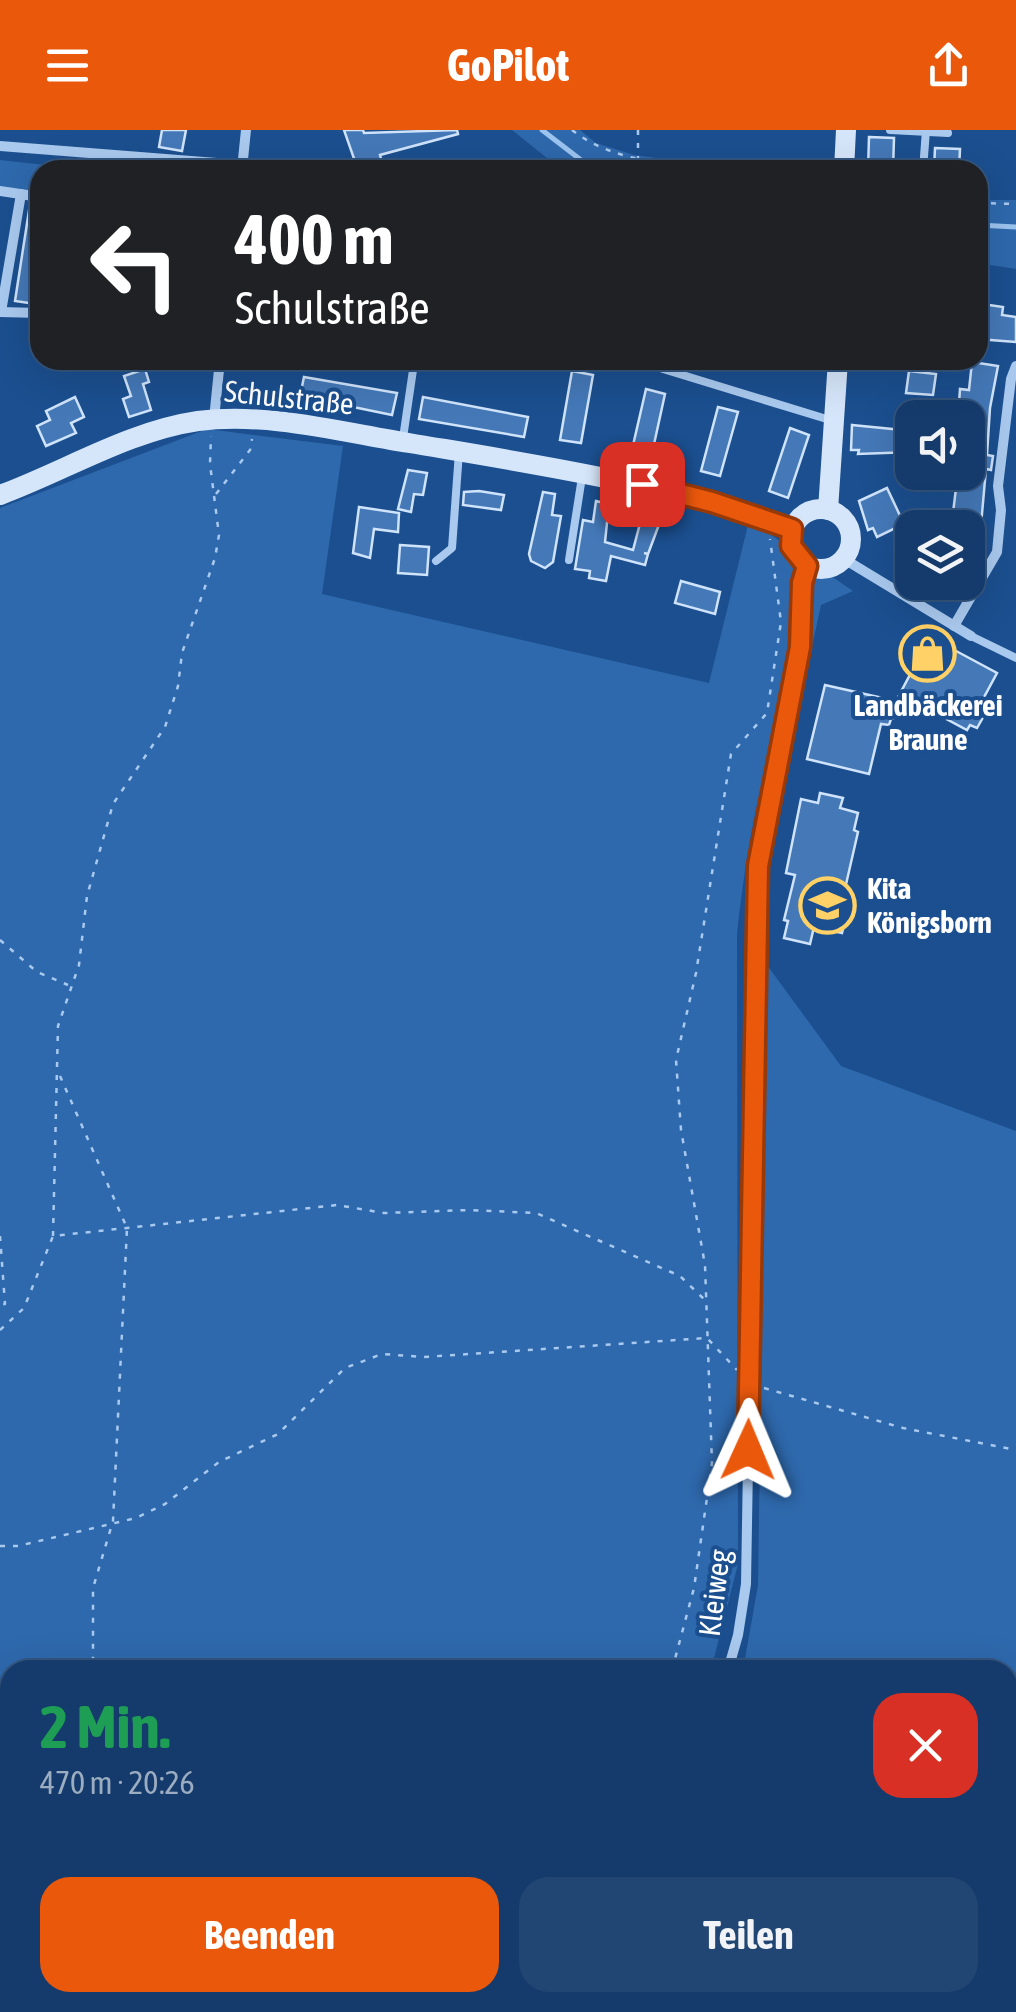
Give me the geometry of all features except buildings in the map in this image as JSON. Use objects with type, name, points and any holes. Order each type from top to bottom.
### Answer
[{"type":"main road","points":[[844,160],[846,130]]},
{"type":"main road","points":[[828,510],[837,370]]},
{"type":"main road","name":"Schulstraße","points":[[0,495],[148,434],[214,420],[256,421],[402,442],[672,490],[783,526]]},
{"type":"main road","points":[[828,510],[848,527],[850,544],[844,559],[825,569],[807,566],[791,546],[783,526],[810,511],[828,510]]},
{"type":"street","points":[[243,160],[246,130]]},
{"type":"street","points":[[0,146],[154,160]]},
{"type":"street","points":[[0,191],[30,195]]},
{"type":"street","points":[[21,194],[1,312],[30,312]]},
{"type":"street","points":[[954,626],[996,552],[1001,510],[998,486],[1011,379],[1016,366]]},
{"type":"street","points":[[214,420],[219,370]]},
{"type":"street","points":[[1001,510],[1016,510]]},
{"type":"street","points":[[844,559],[971,636]]},
{"type":"street","name":"Kleiweg","points":[[730,1660],[746,1584],[758,866],[800,647],[802,583],[807,566]]},
{"type":"lane","points":[[890,130],[948,133]]},
{"type":"lane","points":[[924,160],[925,131]]},
{"type":"lane","points":[[402,442],[413,370]]},
{"type":"lane","points":[[666,370],[834,421]]},
{"type":"lane","points":[[436,560],[452,548],[459,452]]},
{"type":"lane","points":[[569,560],[582,473]]},
{"type":"lane","points":[[971,636],[1016,658]]},
{"type":"path","points":[[572,130],[586,142],[655,160]]},
{"type":"path","points":[[638,130],[638,158]]},
{"type":"path","points":[[988,203],[1016,204]]},
{"type":"path","points":[[0,1330],[24,1308],[53,1236],[58,1026],[79,964],[87,896],[112,804],[165,727],[178,686],[182,653],[215,558],[218,535],[210,464],[214,420]]},
{"type":"path","points":[[215,495],[250,450],[256,421]]},
{"type":"path","points":[[675,1660],[694,1588],[712,1463],[705,1265],[681,1130],[676,1060],[696,972],[731,754],[767,712],[781,622],[775,556],[769,543],[783,526]]},
{"type":"path","points":[[0,940],[37,972],[69,985]]},
{"type":"path","points":[[59,1075],[127,1228],[114,1520],[92,1588],[93,1660]]},
{"type":"path","points":[[53,1236],[337,1205],[384,1214],[470,1210],[536,1213],[680,1276],[707,1302]]},
{"type":"path","points":[[0,1236],[5,1304],[0,1305]]},
{"type":"path","points":[[707,1338],[748,1383],[903,1428],[1016,1450]]},
{"type":"path","points":[[0,1546],[18,1546],[114,1520],[136,1518],[165,1504],[219,1462],[278,1434],[345,1368],[382,1354],[424,1356],[707,1338]]},
{"type":"shaded area","points":[[512,130],[580,130],[596,143],[634,155],[672,160],[550,160]]},
{"type":"shaded area","points":[[0,160],[30,163],[30,191],[0,186]]},
{"type":"shaded area","points":[[988,200],[1016,200],[1016,269],[988,265]]},
{"type":"shaded area","points":[[207,429],[343,446],[322,594],[709,683],[748,525],[767,532],[853,591],[821,605],[797,716],[782,704],[754,818],[740,905],[738,1564],[714,1660],[0,1660],[0,508]]},
{"type":"shaded area","points":[[767,965],[841,1066],[1016,1131],[1016,1660],[745,1660],[758,1585]]},
{"type":"waterway","points":[[542,130],[581,160]]},
{"type":"waterway","points":[[988,226],[1016,227]]},
{"type":"place","name":"Landbäckerei Braune","points":[[928,654]]},
{"type":"place","name":"Kita Königsborn","points":[[828,906]]},
{"type":"route","points":[[642,484],[740,510],[792,529],[791,546],[807,566],[802,583],[800,647],[758,866],[748,1450]]}]
